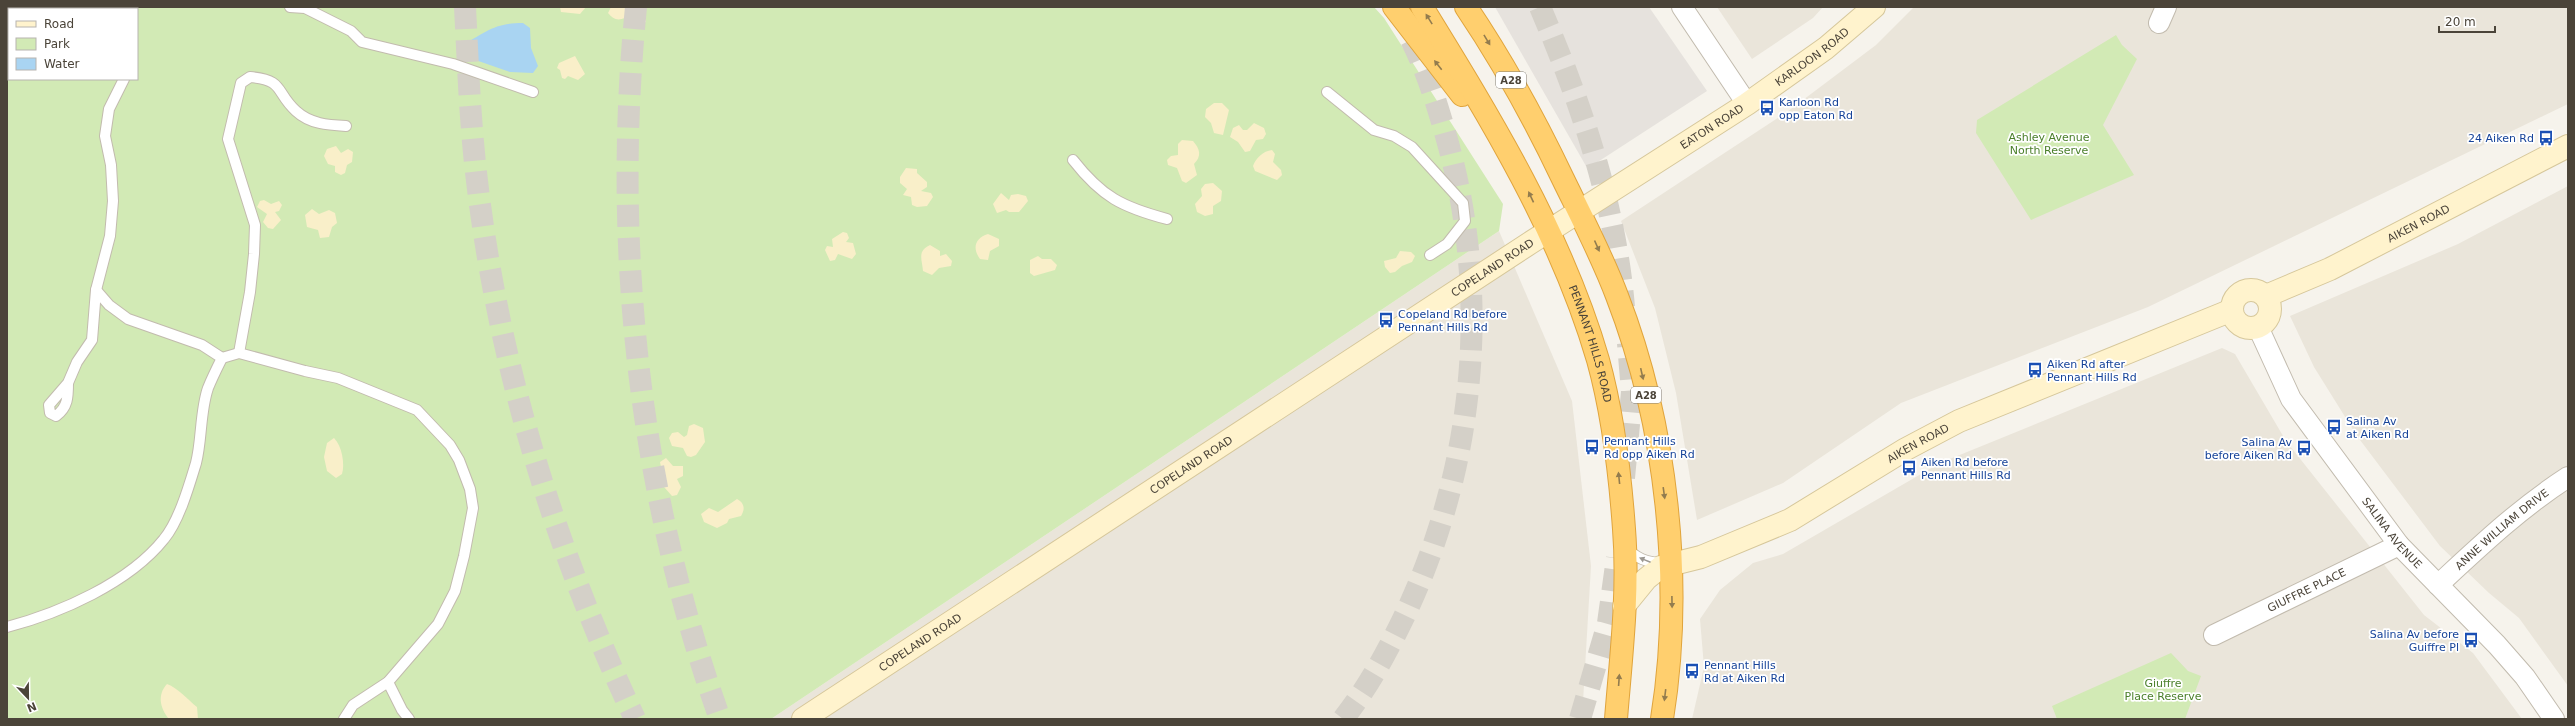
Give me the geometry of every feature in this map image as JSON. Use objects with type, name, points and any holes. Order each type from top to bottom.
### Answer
[{"type":"highway","points":[[1394,7],[1514,162]]},
{"type":"highway","name":"PENNANT HILLS ROAD","points":[[1422,7],[1514,162],[1575,290],[1598,361],[1615,442],[1624,545],[1624,606],[1616,719]]},
{"type":"highway","name":"A28","points":[[1466,7],[1517,89],[1580,211],[1618,297],[1641,372],[1659,455],[1671,563],[1670,645],[1662,719]]},
{"type":"main road","name":"KARLOON ROAD","points":[[1747,104],[1826,48],[1874,7]]},
{"type":"main road","name":"EATON ROAD","points":[[1580,211],[1747,104]]},
{"type":"main road","name":"AIKEN ROAD","points":[[2266,296],[2337,266],[2568,146]]},
{"type":"main road","name":"COPELAND ROAD","points":[[803,719],[1580,211]]},
{"type":"main road","points":[[2256,290],[2266,296],[2270,307],[2270,314],[2263,324],[2258,327],[2246,328],[2233,316],[2232,310],[2235,298],[2244,291],[2256,290]]},
{"type":"main road","name":"AIKEN ROAD","points":[[1624,606],[1646,578],[1661,567],[1671,563],[1701,557],[1790,520],[1906,449],[1959,421],[2232,310]]},
{"type":"street","name":"EATON ROAD","points":[[1682,7],[1747,104]]},
{"type":"street","name":"SALINA AVENUE","points":[[2258,327],[2291,399],[2399,545],[2497,645],[2525,677],[2554,719]]},
{"type":"street","name":"ANNE WILLIAM DRIVE","points":[[2438,585],[2511,518],[2537,497],[2568,477]]},
{"type":"street","name":"GIUFFRE PLACE","points":[[2214,635],[2399,545]]},
{"type":"lane","points":[[290,7],[305,8],[351,31],[362,42],[453,64],[533,92]]},
{"type":"lane","points":[[239,353],[249,299],[254,247],[254,225],[228,139],[242,83],[250,77],[266,78],[277,84],[297,112],[310,120],[346,126]]},
{"type":"lane","points":[[68,383],[77,362],[92,340],[96,290],[110,236],[113,201],[111,165],[105,136],[109,109],[124,80]]},
{"type":"lane","points":[[1327,92],[1374,130],[1394,136],[1412,147],[1463,203],[1465,221],[1447,244],[1430,255]]},
{"type":"lane","points":[[1073,160],[1091,183],[1114,201],[1167,219]]},
{"type":"lane","points":[[96,290],[109,305],[128,319],[202,345],[222,358],[239,353],[305,371],[338,378],[417,410],[450,445],[459,460],[470,489],[473,508],[455,591],[438,624],[388,682],[353,705],[344,719]]},
{"type":"lane","points":[[7,627],[49,614],[94,592],[145,560],[165,538],[188,489],[201,440],[208,390],[222,358]]},
{"type":"lane","points":[[1624,545],[1633,555],[1651,563],[1671,563]]},
{"type":"lane","points":[[388,682],[402,710],[409,719]]},
{"type":"shaded area","points":[[1495,7],[1649,7],[1707,91],[1590,167],[1586,166]]},
{"type":"shaded area","points":[[1717,7],[1823,7],[1813,18],[1752,59]]},
{"type":"shaded area","points":[[1914,7],[2568,7],[2568,104],[2148,307],[1901,403],[1783,483],[1697,520],[1676,393],[1655,308],[1621,221],[1787,112],[1876,45]]},
{"type":"shaded area","points":[[2568,186],[2568,686],[2519,618],[2489,593],[2440,546],[2357,436],[2314,367],[2290,316],[2458,244]]},
{"type":"shaded area","points":[[1499,231],[1572,401],[1591,566],[1582,719],[771,719]]},
{"type":"shaded area","points":[[2222,348],[2235,354],[2286,441],[2424,615],[2473,653],[2522,719],[1692,719],[1704,667],[1700,619],[1720,590],[1753,563],[1783,554],[1940,463]]},
{"type":"green space","points":[[7,7],[1374,7],[1384,18],[1503,204],[1499,231],[771,719],[7,719]]},
{"type":"green space","name":"Ashley Avenue North Reserve","points":[[2116,35],[2122,45],[2137,59],[2103,125],[2134,175],[2031,220],[1976,133],[1977,120]]},
{"type":"green space","name":"Giuffre Place Reserve","points":[[2171,653],[2188,671],[2201,676],[2185,719],[2057,719],[2052,706]]},
{"type":"sand","points":[[560,7],[586,7],[580,14],[561,12]]},
{"type":"sand","points":[[611,7],[638,7],[637,14],[644,16],[646,22],[635,26],[625,18],[615,19],[608,13]]},
{"type":"sand","points":[[575,56],[585,74],[578,80],[568,76],[565,79],[562,78],[560,70],[557,68],[559,63]]},
{"type":"sand","points":[[1214,103],[1222,103],[1229,110],[1223,135],[1214,133],[1211,123],[1205,117],[1206,109]]},
{"type":"sand","points":[[1254,123],[1264,128],[1266,134],[1263,139],[1256,140],[1250,151],[1245,152],[1238,142],[1230,137],[1233,128],[1239,125],[1243,130],[1247,130]]},
{"type":"sand","points":[[1182,140],[1193,141],[1199,150],[1197,161],[1194,164],[1197,175],[1186,183],[1182,181],[1177,168],[1168,165],[1167,160],[1171,156],[1178,155],[1178,144]]},
{"type":"sand","points":[[336,146],[341,153],[348,149],[353,152],[352,162],[347,165],[345,173],[341,175],[335,172],[335,166],[328,164],[324,156],[327,149]]},
{"type":"sand","points":[[1272,150],[1275,154],[1273,162],[1281,170],[1282,175],[1277,180],[1255,171],[1253,166],[1260,155]]},
{"type":"sand","points":[[906,168],[917,169],[917,173],[927,182],[927,187],[921,191],[931,193],[933,197],[927,206],[917,207],[912,205],[911,197],[903,195],[907,189],[900,183],[900,177]]},
{"type":"sand","points":[[1213,183],[1222,191],[1221,201],[1213,206],[1213,214],[1205,216],[1197,212],[1195,204],[1202,196],[1201,189],[1205,184]]},
{"type":"sand","points":[[1001,193],[1009,200],[1011,195],[1018,194],[1026,196],[1028,201],[1019,212],[1009,212],[1006,210],[997,213],[993,204]]},
{"type":"sand","points":[[264,200],[271,204],[279,201],[282,205],[279,211],[275,212],[281,220],[273,229],[268,228],[263,222],[267,214],[257,207],[260,201]]},
{"type":"sand","points":[[312,209],[319,214],[329,210],[335,213],[337,223],[332,227],[329,237],[320,238],[318,230],[307,227],[305,215]]},
{"type":"sand","points":[[843,232],[847,233],[849,238],[846,242],[853,243],[856,254],[852,259],[838,254],[835,260],[830,261],[825,250],[827,246],[833,247],[832,239]]},
{"type":"sand","points":[[988,234],[999,239],[999,246],[990,251],[988,260],[980,259],[976,251],[976,244],[980,238]]},
{"type":"sand","points":[[930,245],[940,251],[940,256],[946,254],[952,261],[951,266],[939,268],[932,275],[923,271],[921,259],[923,250]]},
{"type":"sand","points":[[1400,251],[1411,252],[1415,256],[1412,262],[1402,266],[1395,272],[1390,273],[1385,267],[1384,261],[1396,258]]},
{"type":"sand","points":[[1038,256],[1042,259],[1051,259],[1057,265],[1055,270],[1034,276],[1030,273],[1030,260]]},
{"type":"sand","points":[[694,424],[703,428],[705,442],[696,455],[691,457],[687,456],[683,448],[672,446],[669,438],[672,433],[678,432],[684,437],[687,435],[689,426]]},
{"type":"sand","points":[[334,438],[341,450],[343,460],[342,474],[336,478],[327,471],[324,457],[327,443]]},
{"type":"sand","points":[[666,458],[673,466],[683,466],[683,476],[677,479],[681,487],[677,495],[672,496],[664,487],[655,485],[650,479],[652,472],[662,472],[660,462]]},
{"type":"sand","points":[[737,499],[742,502],[744,507],[741,516],[729,519],[727,523],[717,528],[704,522],[701,514],[709,508],[718,512]]},
{"type":"sand","points":[[167,684],[179,691],[197,707],[198,719],[169,719],[163,710],[161,702],[162,693]]},
{"type":"water","points":[[513,23],[523,23],[530,28],[531,48],[538,66],[533,73],[510,72],[464,56],[461,46],[490,29]]},
{"type":"tunnel","points":[[465,7],[471,116],[477,181],[487,251],[500,320],[516,389],[534,456],[580,590],[606,655],[635,719]]},
{"type":"tunnel","points":[[636,7],[629,97],[628,188],[631,278],[639,368],[651,457],[669,546],[692,633],[720,719]]},
{"type":"tunnel","points":[[1540,7],[1569,80],[1594,154],[1613,229],[1624,307]]},
{"type":"tunnel","points":[[1343,719],[1376,671],[1390,645],[1403,619],[1427,562],[1447,503],[1460,443],[1469,382],[1472,320],[1469,258],[1460,197],[1446,136],[1434,95],[1406,30]]},
{"type":"tunnel","points":[[1624,478],[1632,392],[1628,343]]},
{"type":"tunnel","points":[[1580,719],[1608,623],[1617,558]]},
{"type":"place","name":"Karloon Rd opp Eaton Rd","points":[[1767,108]]},
{"type":"place","name":"24 Aiken Rd","points":[[2546,138]]},
{"type":"place","name":"Copeland Rd before Pennant Hills Rd","points":[[1386,320]]},
{"type":"place","name":"Aiken Rd after Pennant Hills Rd","points":[[2035,370]]},
{"type":"place","name":"Salina Av at Aiken Rd","points":[[2334,427]]},
{"type":"place","name":"Pennant Hills Rd opp Aiken Rd","points":[[1592,447]]},
{"type":"place","name":"Salina Av before Aiken Rd","points":[[2304,448]]},
{"type":"place","name":"Aiken Rd before Pennant Hills Rd","points":[[1909,468]]},
{"type":"place","name":"Salina Av before Guiffre Pl","points":[[2471,640]]},
{"type":"place","name":"Pennant Hills Rd at Aiken Rd","points":[[1692,671]]}]
